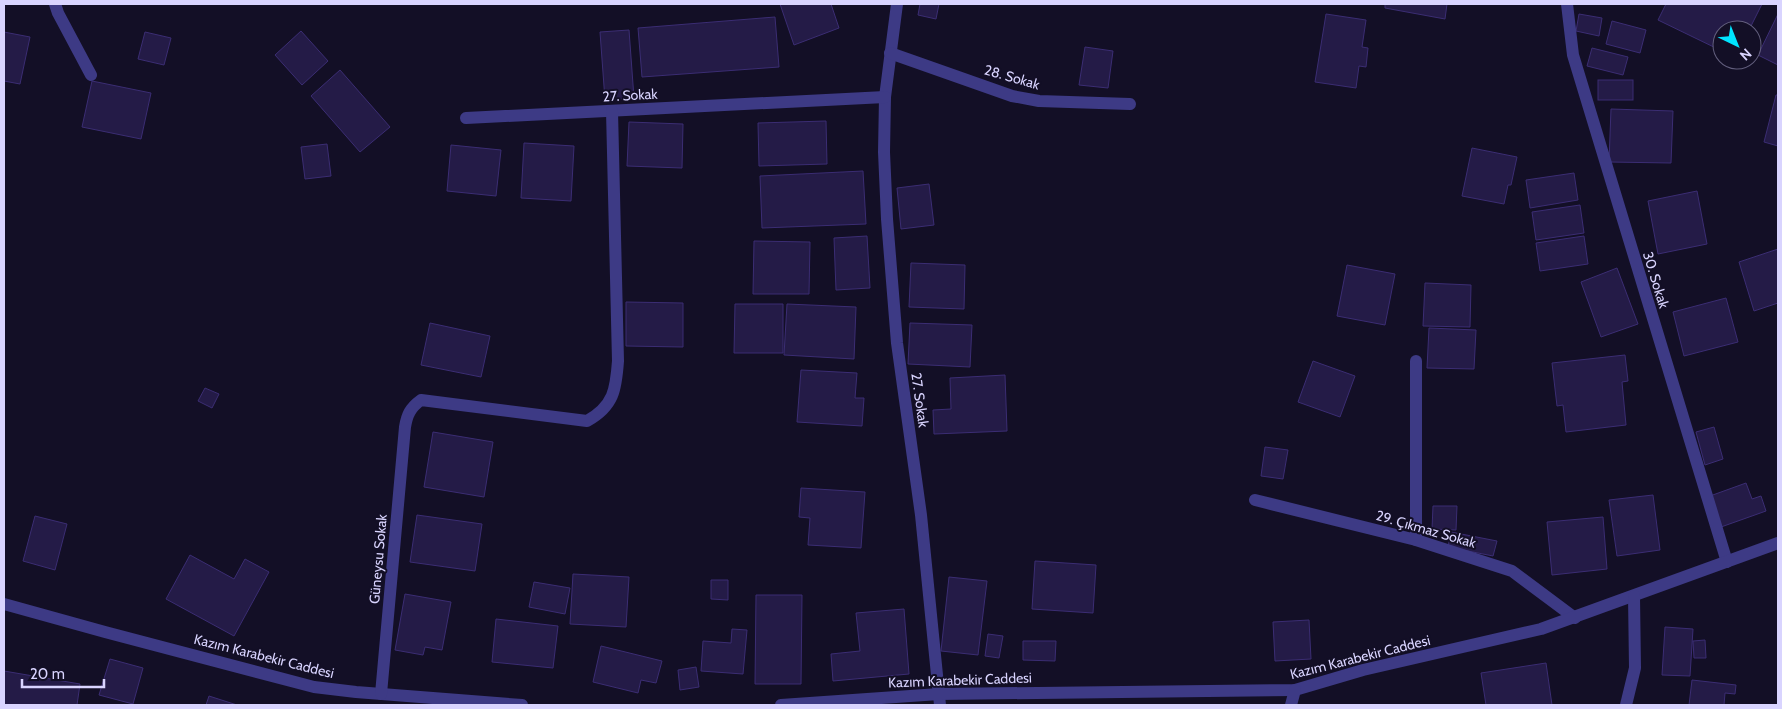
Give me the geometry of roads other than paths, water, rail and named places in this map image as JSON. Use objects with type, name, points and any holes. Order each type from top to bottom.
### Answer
[{"type":"street","points":[[55,4],[91,75]]},
{"type":"street","name":"27. Sokak","points":[[897,4],[885,98],[884,152],[887,219],[897,344],[921,515],[939,700]]},
{"type":"street","name":"30. Sokak","points":[[1567,4],[1573,55],[1727,562]]},
{"type":"street","name":"28. Sokak","points":[[890,53],[1012,96],[1039,101],[1130,104]]},
{"type":"street","name":"27. Sokak","points":[[466,118],[885,98]]},
{"type":"street","name":"Güneysu Sokak","points":[[381,694],[405,427],[407,416],[413,406],[421,400],[587,421],[606,407],[613,396],[617,382],[618,361],[612,111]]},
{"type":"street","points":[[1416,361],[1416,540]]},
{"type":"street","name":"29. Çıkmaz Sokak","points":[[1256,500],[1416,540],[1512,571],[1575,618]]},
{"type":"street","name":"Kazım Karabekir Caddesi","points":[[781,705],[1295,690],[1363,670],[1540,629],[1575,618],[1778,543]]},
{"type":"street","points":[[1626,705],[1635,668],[1634,596]]},
{"type":"street","name":"Kazım Karabekir Caddesi","points":[[4,604],[314,687],[522,705]]},
{"type":"street","points":[[1291,705],[1295,690]]},
{"type":"street","points":[[354,705],[356,692]]}]
